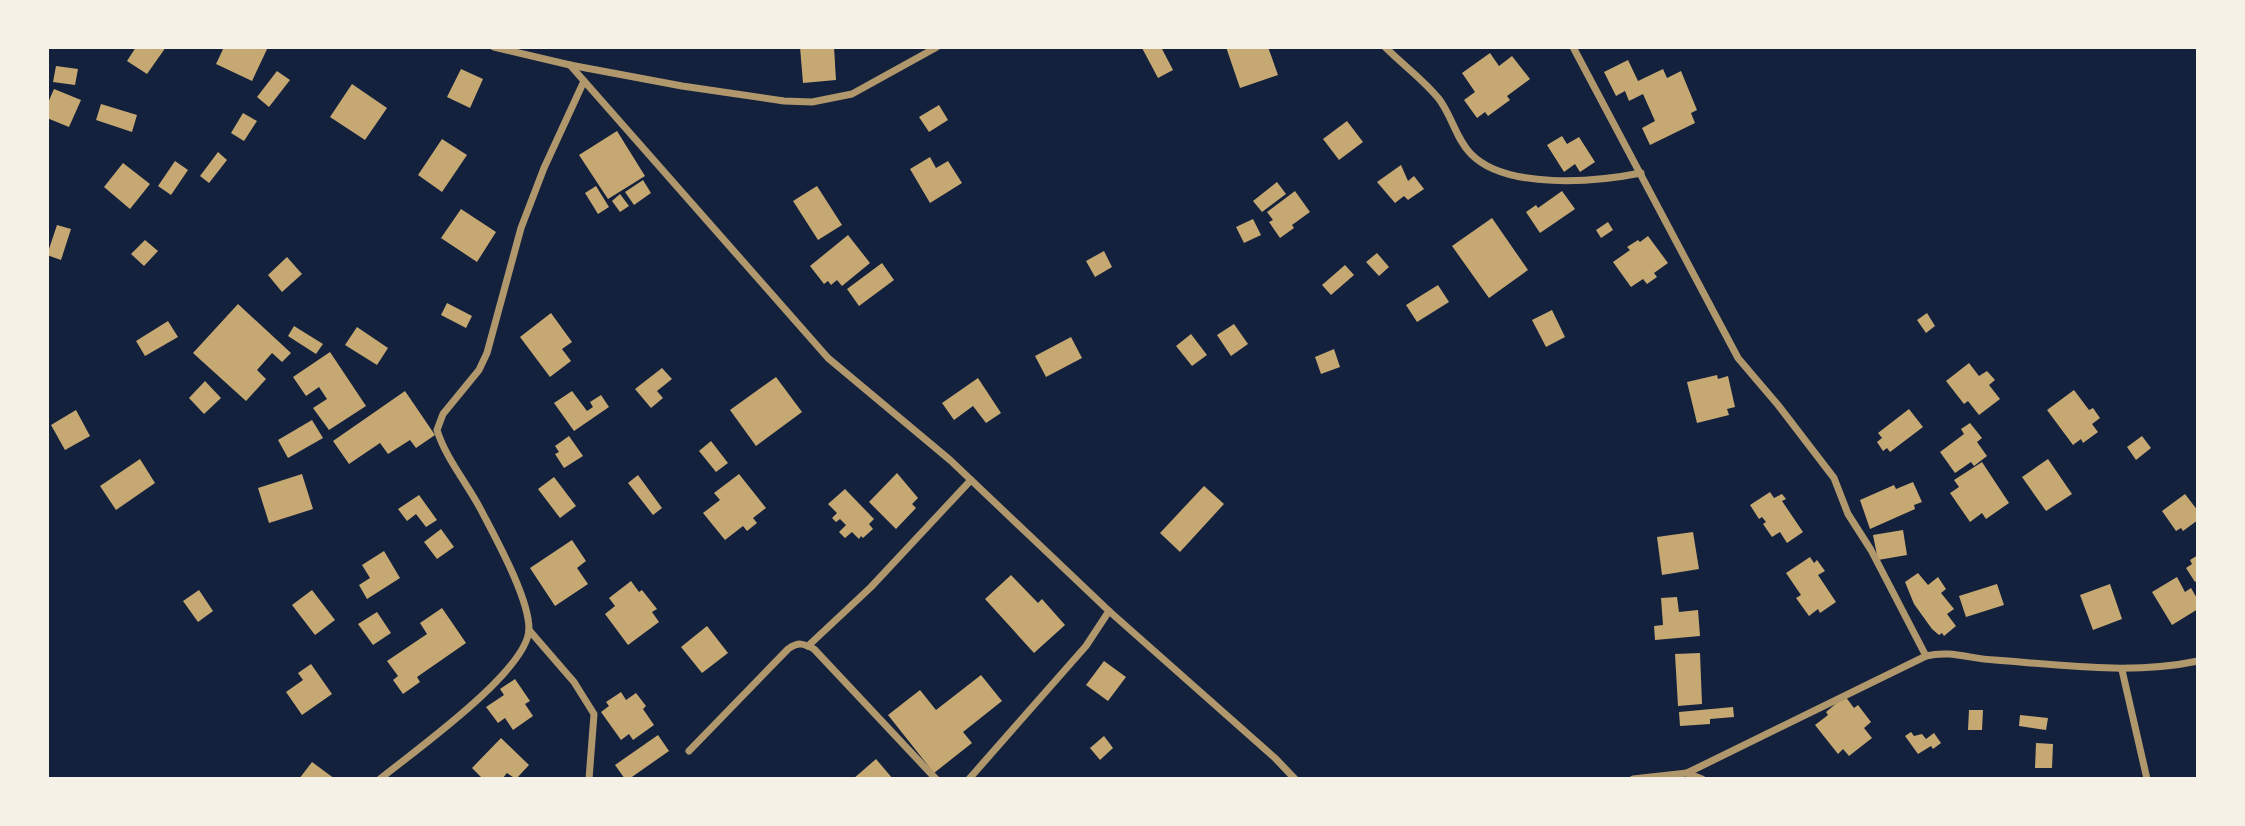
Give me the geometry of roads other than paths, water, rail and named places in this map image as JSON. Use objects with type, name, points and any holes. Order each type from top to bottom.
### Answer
[{"type":"street","points":[[494,47],[570,65],[784,101],[812,102],[852,94],[937,47]]},
{"type":"street","points":[[539,58],[542,47]]},
{"type":"street","points":[[1385,47],[1440,100],[1460,141],[1472,156],[1501,172],[1565,181],[1606,180],[1641,173]]},
{"type":"street","points":[[1573,47],[1738,358],[1779,405],[1834,478],[1848,514],[1871,550],[1926,656]]},
{"type":"street","points":[[570,65],[828,358],[971,480],[1109,611],[1275,758],[1295,779]]},
{"type":"street","points":[[380,779],[452,723],[507,671],[524,649],[529,630],[524,605],[492,532],[474,496],[440,441],[437,430],[443,414],[479,370],[487,353],[521,228],[544,168],[584,81]]},
{"type":"street","points":[[808,646],[871,587],[971,480]]},
{"type":"street","points":[[969,779],[1086,646],[1109,611]]},
{"type":"street","points":[[529,630],[574,682],[594,714],[589,779]]},
{"type":"street","points":[[689,751],[795,643],[814,649],[936,779]]},
{"type":"street","points":[[1633,779],[1687,772],[1926,656],[1942,652],[1989,660],[2122,670],[2198,661]]},
{"type":"street","points":[[2122,670],[2147,779]]},
{"type":"street","points":[[1687,772],[1702,779]]}]
